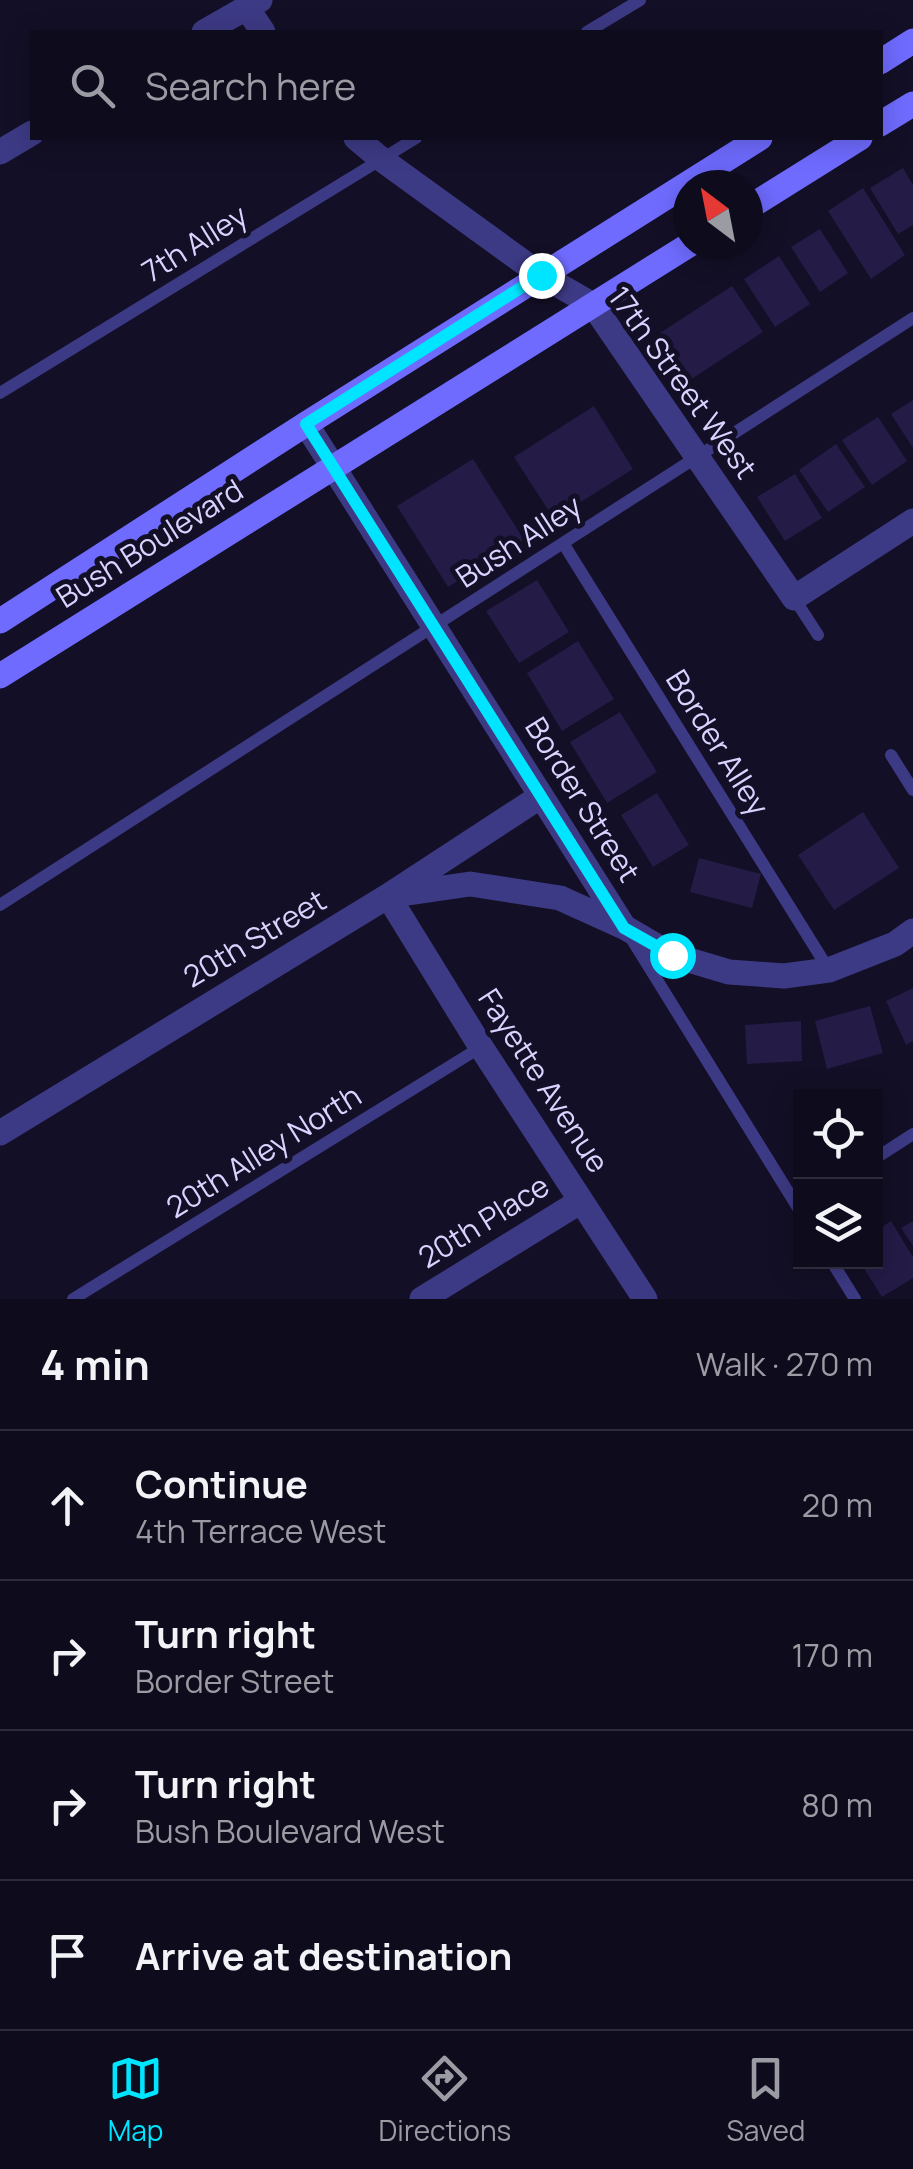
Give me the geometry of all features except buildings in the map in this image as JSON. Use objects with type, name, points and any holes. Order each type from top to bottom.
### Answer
[{"type":"main road","points":[[883,60],[913,42]]},
{"type":"main road","points":[[883,122],[913,104]]},
{"type":"main road","name":"Bush Boulevard","points":[[0,621],[757,140]]},
{"type":"main road","points":[[763,199],[857,140]]},
{"type":"main road","name":"Bush Boulevard","points":[[0,676],[673,254]]},
{"type":"street","points":[[208,30],[253,4],[262,30]]},
{"type":"street","points":[[0,152],[30,134]]},
{"type":"street","name":"17th Street West","points":[[358,140],[541,275],[593,305],[794,598]]},
{"type":"street","name":"Border Street","points":[[306,424],[624,928]]},
{"type":"street","points":[[794,598],[913,521]]},
{"type":"street","name":"20th Street","points":[[0,1133],[388,896],[541,796]]},
{"type":"street","points":[[388,896],[470,884],[560,898],[672,955],[729,972],[784,976],[829,970],[894,944],[913,931]]},
{"type":"street","name":"Fayette Avenue","points":[[388,896],[645,1299]]},
{"type":"street","name":"20th Place","points":[[422,1299],[580,1200]]},
{"type":"lane","points":[[590,30],[640,0]]},
{"type":"lane","name":"7th Alley","points":[[0,392],[413,140]]},
{"type":"lane","name":"Bush Alley","points":[[0,905],[913,318]]},
{"type":"lane","name":"Border Alley","points":[[562,543],[829,970]]},
{"type":"lane","name":"17th Street West","points":[[794,598],[818,635]]},
{"type":"lane","points":[[891,755],[913,790]]},
{"type":"lane","name":"Border Street","points":[[624,928],[793,1196]]},
{"type":"lane","name":"20th Alley North","points":[[73,1299],[481,1047]]},
{"type":"lane","points":[[883,1153],[913,1134]]},
{"type":"lane","points":[[837,1269],[856,1299]]},
{"type":"route","points":[[541,275],[306,424],[624,928],[672,955]]}]
